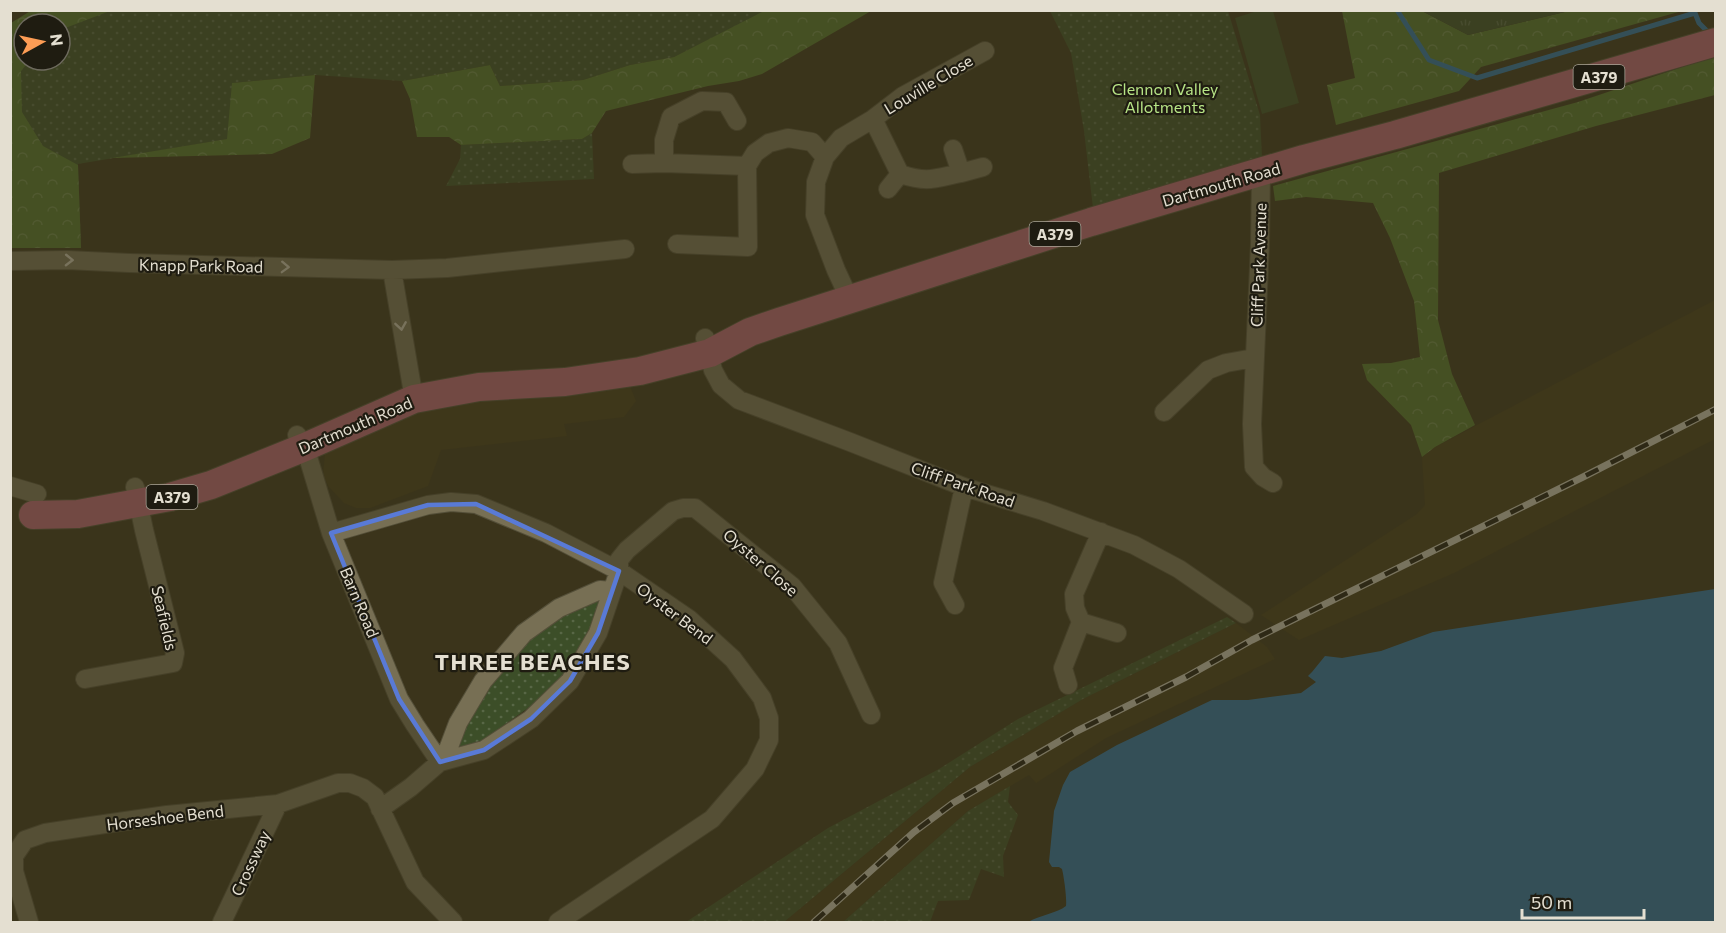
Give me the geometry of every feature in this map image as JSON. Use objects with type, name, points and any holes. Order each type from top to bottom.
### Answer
[{"type":"main road","name":"Dartmouth Road","points":[[27,509],[136,496],[166,480],[301,441],[378,394],[521,386],[640,371],[707,345],[849,298],[1091,222],[1705,45]]},
{"type":"street","name":"Louville Close","points":[[849,298],[815,215],[816,182],[825,157],[841,138],[873,119],[903,96],[985,51]]},
{"type":"street","points":[[664,163],[664,140],[671,117],[702,101],[726,102],[737,121]]},
{"type":"street","name":"Louville Close","points":[[873,119],[900,174]]},
{"type":"street","points":[[677,244],[747,247],[747,166],[755,153],[769,143],[788,138],[812,142],[825,157]]},
{"type":"street","points":[[953,149],[960,173]]},
{"type":"street","points":[[632,164],[747,166]]},
{"type":"street","points":[[888,189],[900,174],[928,181],[983,167]]},
{"type":"street","name":"Cliff Park Avenue","points":[[1262,172],[1252,424],[1254,467],[1263,477],[1273,483]]},
{"type":"street","name":"Knapp Park Road","points":[[10,261],[68,260],[392,270],[447,268],[625,249]]},
{"type":"street","points":[[392,270],[413,391]]},
{"type":"street","name":"Cliff Park Road","points":[[707,345],[713,370],[721,385],[739,400],[964,487],[1043,511],[1134,545],[1179,569],[1244,614]]},
{"type":"street","points":[[1164,412],[1208,370],[1226,363],[1254,358]]},
{"type":"street","name":"Barn Road","points":[[301,441],[331,532],[399,699],[442,761]]},
{"type":"street","points":[[10,486],[27,509]]},
{"type":"street","points":[[955,605],[942,583],[964,487]]},
{"type":"street","name":"Seafields","points":[[85,679],[173,663],[176,653],[136,496]]},
{"type":"street","name":"Oyster Bend","points":[[331,532],[428,505],[451,502],[476,504],[546,533],[619,571],[688,619],[733,659],[762,698],[769,718],[769,740],[755,769],[712,819],[558,922]]},
{"type":"street","name":"Oyster Close","points":[[442,761],[484,750],[531,719],[570,681],[598,633],[619,571],[619,560],[627,550],[673,511],[683,508],[695,508],[792,586],[838,643],[871,715]]},
{"type":"street","points":[[1068,685],[1062,668],[1081,622],[1074,594],[1101,532]]},
{"type":"street","points":[[453,922],[415,882],[380,809],[442,761],[458,723],[483,681],[524,633],[560,608],[600,590],[612,591]]},
{"type":"street","points":[[1081,622],[1117,633]]},
{"type":"street","name":"Horseshoe Bend","points":[[29,922],[14,871],[14,856],[25,840],[45,833],[167,815],[278,804],[338,783],[350,783],[363,788],[375,797],[380,809]]},
{"type":"street","name":"Crossway","points":[[222,922],[278,804]]},
{"type":"highlighted area","points":[[476,504],[619,571],[598,633],[570,681],[531,719],[484,750],[440,762],[399,699],[331,533],[428,505]]},
{"type":"shaded area","points":[[1715,300],[1715,439],[1454,573],[1299,640],[1261,615],[1417,514],[1425,505],[1422,457],[1435,447]]},
{"type":"shaded area","points":[[629,384],[636,401],[624,417],[564,424],[567,436],[441,450],[428,486],[370,508],[356,508],[344,503],[329,487],[323,476],[325,453],[429,404]]},
{"type":"shaded area","points":[[1236,623],[1267,647],[1275,659],[1106,738],[1036,783],[1029,775],[968,811],[843,922],[784,922],[970,767],[1083,699]]},
{"type":"green space","points":[[32,10],[110,11],[72,25],[72,12],[29,12]]},
{"type":"green space","points":[[766,10],[871,11],[762,74],[606,111],[592,133],[582,139],[461,145],[449,137],[417,137],[410,99],[402,81],[490,65],[500,86],[583,80],[630,65],[674,57]]},
{"type":"green space","points":[[1260,10],[1273,11],[1299,103],[1262,114],[1235,18]]},
{"type":"green space","points":[[32,11],[766,11],[674,57],[630,65],[583,80],[500,86],[490,65],[402,81],[315,75],[233,83],[228,139],[78,164],[81,248],[11,248],[11,23],[12,72],[72,72],[72,12],[30,12]]},
{"type":"green space","name":"Clennon Valley Allotments","points":[[1050,11],[1228,11],[1260,115],[1262,157],[1093,208],[1084,131],[1071,53]]},
{"type":"green space","points":[[1342,11],[1422,11],[1468,35],[1569,11],[1682,11],[1481,67],[1459,91],[1336,125],[1327,85],[1355,78]]},
{"type":"green space","points":[[1422,11],[1569,11],[1468,35]]},
{"type":"green space","points":[[11,23],[12,72],[21,72],[22,112],[43,146],[78,165],[81,248],[11,248]]},
{"type":"green space","points":[[1715,56],[1715,95],[1596,126],[1439,173],[1438,320],[1452,374],[1475,425],[1435,447],[1422,457],[1411,425],[1367,380],[1362,364],[1391,363],[1420,357],[1414,301],[1390,238],[1373,203],[1306,197],[1275,201],[1273,186],[1578,102]]},
{"type":"green space","points":[[315,75],[310,138],[272,154],[112,158],[227,139],[232,83]]},
{"type":"green space","points":[[592,133],[594,179],[446,186],[460,159],[461,145],[582,139]]},
{"type":"green space","points":[[599,599],[601,603],[588,638],[552,691],[483,740],[456,751],[459,733],[482,690],[524,642],[567,611]]},
{"type":"green space","points":[[1227,617],[1236,623],[1083,699],[970,767],[784,922],[686,922],[828,828],[939,769],[1018,719]]},
{"type":"green space","points":[[1010,786],[1008,802],[1018,815],[1003,856],[1004,877],[981,869],[969,900],[938,901],[930,922],[843,922],[968,811]]},
{"type":"water","points":[[1715,589],[1715,922],[1028,922],[1066,906],[1062,869],[1052,867],[1049,862],[1054,811],[1063,785],[1070,772],[1117,745],[1212,700],[1248,700],[1301,693],[1316,682],[1308,676],[1325,656],[1342,658],[1381,651],[1433,632]]},
{"type":"waterway","points":[[1397,10],[1429,60],[1477,78],[1695,13],[1699,23],[1706,30]]},
{"type":"railway","points":[[814,922],[914,832],[953,803],[1077,731],[1186,677],[1252,640],[1716,409]]},
{"type":"district","name":"THREE BEACHES","points":[[533,661]]}]
